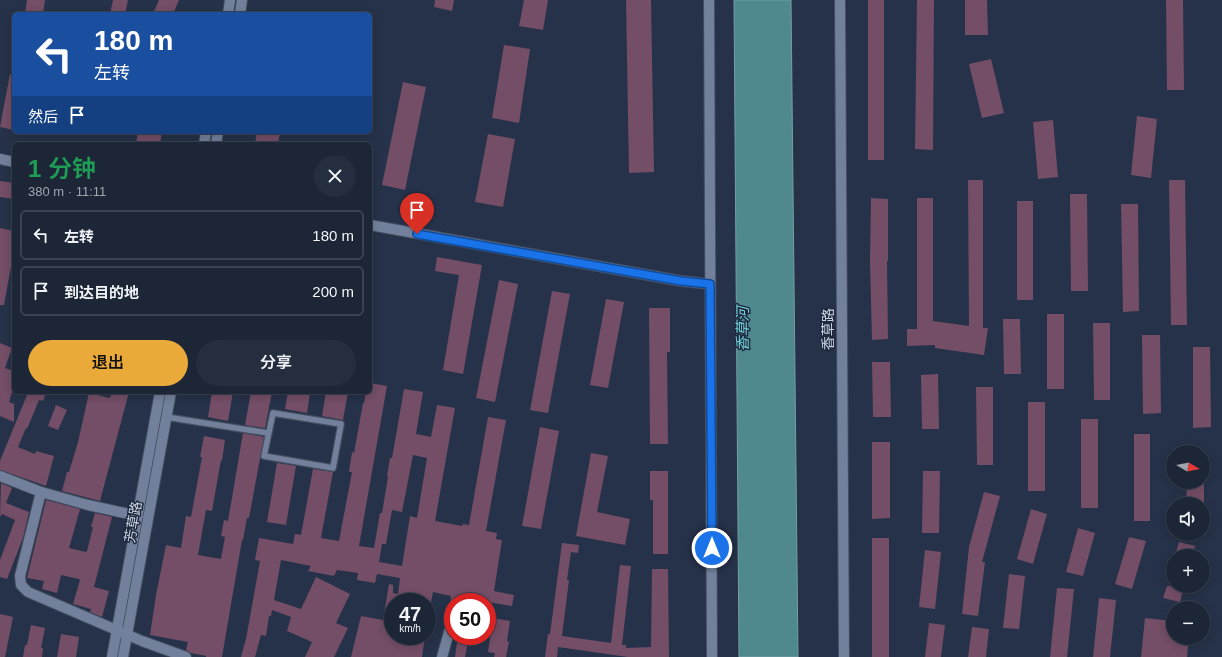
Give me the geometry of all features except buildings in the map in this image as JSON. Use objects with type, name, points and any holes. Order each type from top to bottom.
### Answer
[{"type":"street","points":[[228,12],[230,0]]},
{"type":"street","points":[[240,12],[242,0]]},
{"type":"street","points":[[709,0],[712,657]]},
{"type":"street","name":"香草路","points":[[840,0],[844,657]]},
{"type":"street","points":[[0,159],[12,162]]},
{"type":"street","points":[[372,225],[681,281],[710,284]]},
{"type":"street","name":"芳草路","points":[[112,657],[160,394]]},
{"type":"street","name":"芳草路","points":[[123,657],[171,394]]},
{"type":"street","points":[[0,476],[41,492],[88,505],[138,516]]},
{"type":"street","points":[[41,492],[20,576],[21,585],[28,592],[117,630],[186,657]]},
{"type":"street","points":[[442,657],[445,645]]},
{"type":"lane","points":[[272,412],[341,424],[333,468],[264,456],[268,433],[272,412]]},
{"type":"lane","points":[[166,416],[268,433]]},
{"type":"water","name":"香草河","points":[[734,0],[791,0],[798,657],[739,657]]},
{"type":"route","points":[[417,234],[681,281],[710,284],[712,548]]}]
